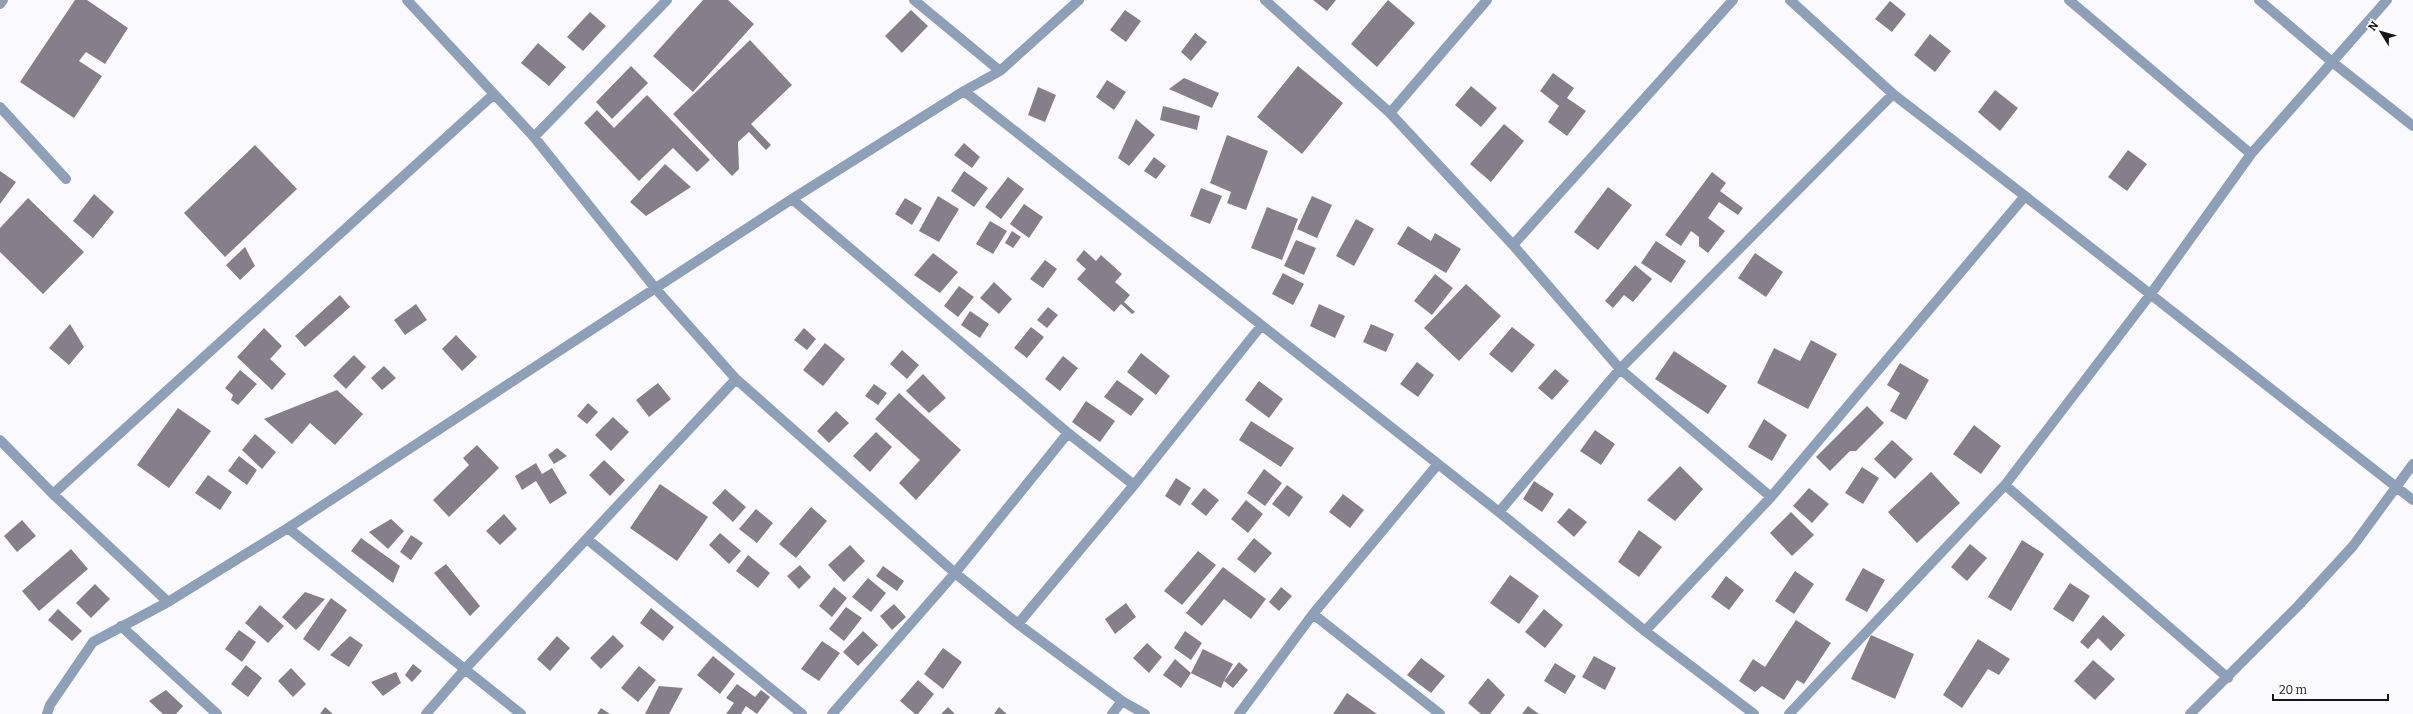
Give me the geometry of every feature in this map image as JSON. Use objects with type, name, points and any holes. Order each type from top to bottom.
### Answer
[{"type":"street","points":[[0,4],[3,0]]},
{"type":"street","points":[[407,0],[534,137],[655,288],[736,379],[955,573],[1018,624],[1122,701],[1145,714]]},
{"type":"street","points":[[534,137],[667,0]]},
{"type":"street","points":[[914,0],[1000,71]]},
{"type":"street","points":[[47,714],[50,705],[92,642],[168,602],[288,528],[792,199],[964,91],[1000,71],[1079,0]]},
{"type":"street","points":[[1265,0],[1390,113],[1513,245],[1620,369],[1771,497]]},
{"type":"street","points":[[1390,113],[1487,0]]},
{"type":"street","points":[[1513,245],[1733,0]]},
{"type":"street","points":[[1790,0],[1893,94],[2413,500]]},
{"type":"street","points":[[2069,0],[2251,154]]},
{"type":"street","points":[[2259,0],[2331,61],[2413,126]]},
{"type":"street","points":[[1789,714],[2005,485],[2150,295],[2251,154],[2331,61],[2387,0]]},
{"type":"street","points":[[964,91],[1499,512],[1645,631],[1754,714]]},
{"type":"street","points":[[53,494],[494,94]]},
{"type":"street","points":[[1499,512],[1620,369],[1893,94]]},
{"type":"street","points":[[0,107],[66,179]]},
{"type":"street","points":[[1645,631],[1771,497],[2025,196]]},
{"type":"street","points":[[792,199],[1068,433],[1134,485]]},
{"type":"street","points":[[1018,624],[1134,485],[1261,326]]},
{"type":"street","points":[[426,714],[465,669],[736,379]]},
{"type":"street","points":[[832,714],[955,573],[1068,433]]},
{"type":"street","points":[[0,440],[53,494],[168,602]]},
{"type":"street","points":[[1239,714],[1313,614],[1438,464]]},
{"type":"street","points":[[2190,714],[2228,678],[2353,546],[2413,464]]},
{"type":"street","points":[[2005,485],[2228,678]]},
{"type":"street","points":[[288,528],[521,714]]},
{"type":"street","points":[[587,539],[802,714]]},
{"type":"street","points":[[1313,614],[1440,714]]},
{"type":"street","points":[[121,626],[217,714]]},
{"type":"street","points":[[1112,714],[1122,701]]},
{"type":"building","points":[[75,0],[87,0],[128,28],[105,64],[86,52],[79,61],[102,76],[74,118],[20,82]]},
{"type":"building","points":[[703,0],[728,0],[754,24],[693,92],[653,56]]},
{"type":"building","points":[[1313,0],[1336,0],[1327,11]]},
{"type":"building","points":[[1388,0],[1415,23],[1377,67],[1351,44]]},
{"type":"building","points":[[1890,1],[1906,14],[1892,32],[1875,19]]},
{"type":"building","points":[[911,10],[928,26],[902,53],[885,36]]},
{"type":"building","points":[[1125,10],[1141,21],[1126,42],[1110,30]]},
{"type":"building","points":[[590,12],[606,26],[583,51],[567,37]]},
{"type":"building","points":[[1195,33],[1207,42],[1191,61],[1181,52]]},
{"type":"building","points":[[1930,34],[1951,51],[1935,72],[1914,55]]},
{"type":"building","points":[[750,40],[792,85],[751,124],[771,145],[766,150],[749,132],[738,142],[739,169],[732,176],[673,114]]},
{"type":"building","points":[[538,43],[566,67],[549,86],[521,63]]},
{"type":"building","points":[[631,66],[648,83],[612,119],[596,102]]},
{"type":"building","points":[[1298,66],[1343,103],[1302,154],[1257,117]]},
{"type":"building","points":[[1553,73],[1574,88],[1567,98],[1586,111],[1567,136],[1548,122],[1559,106],[1540,91]]},
{"type":"building","points":[[1184,78],[1219,93],[1212,108],[1169,89]]},
{"type":"building","points":[[1107,80],[1126,92],[1114,110],[1096,97]]},
{"type":"building","points":[[1471,86],[1497,108],[1481,127],[1455,105]]},
{"type":"building","points":[[1038,87],[1056,95],[1045,122],[1028,115]]},
{"type":"building","points":[[1995,90],[2018,108],[2000,131],[1978,112]]},
{"type":"building","points":[[647,95],[710,160],[697,172],[673,148],[639,181],[584,123],[597,110],[614,128]]},
{"type":"building","points":[[1163,106],[1200,116],[1197,130],[1160,120]]},
{"type":"building","points":[[1136,119],[1155,135],[1129,166],[1118,158]]},
{"type":"building","points":[[1504,124],[1524,141],[1491,182],[1470,164]]},
{"type":"building","points":[[1227,135],[1268,151],[1246,210],[1227,203],[1231,192],[1210,183]]},
{"type":"building","points":[[964,143],[980,157],[972,168],[954,155]]},
{"type":"building","points":[[255,145],[297,189],[225,257],[184,213]]},
{"type":"building","points":[[2128,150],[2147,164],[2127,191],[2108,177]]},
{"type":"building","points":[[1154,157],[1166,166],[1156,179],[1144,171]]},
{"type":"building","points":[[665,164],[691,187],[646,216],[630,202]]},
{"type":"building","points":[[0,171],[16,182],[0,204]]},
{"type":"building","points":[[964,171],[988,188],[974,207],[951,191]]},
{"type":"building","points":[[1712,172],[1726,183],[1720,191],[1743,208],[1738,215],[1719,202],[1708,218],[1725,231],[1708,253],[1699,246],[1699,237],[1691,231],[1681,246],[1665,235]]},
{"type":"building","points":[[1008,177],[1024,189],[1001,219],[985,207]]},
{"type":"building","points":[[1608,187],[1632,205],[1598,250],[1574,232]]},
{"type":"building","points":[[1201,188],[1222,196],[1210,224],[1190,216]]},
{"type":"building","points":[[94,194],[114,212],[93,238],[73,221]]},
{"type":"building","points":[[938,196],[959,209],[939,242],[919,231]]},
{"type":"building","points":[[1312,196],[1332,205],[1317,238],[1297,229]]},
{"type":"building","points":[[28,198],[84,252],[43,294],[0,252],[0,228]]},
{"type":"building","points":[[905,198],[922,208],[912,225],[895,214]]},
{"type":"building","points":[[1024,204],[1043,217],[1029,238],[1010,224]]},
{"type":"building","points":[[1267,207],[1298,219],[1282,260],[1251,248]]},
{"type":"building","points":[[1356,219],[1374,229],[1354,266],[1336,256]]},
{"type":"building","points":[[990,221],[1007,231],[993,254],[976,244]]},
{"type":"building","points":[[1408,226],[1431,241],[1435,233],[1461,249],[1446,273],[1397,244]]},
{"type":"building","points":[[1012,231],[1021,237],[1013,248],[1005,243]]},
{"type":"building","points":[[1296,240],[1316,248],[1304,275],[1284,266]]},
{"type":"building","points":[[1656,241],[1686,261],[1671,283],[1641,263]]},
{"type":"building","points":[[245,247],[255,266],[240,280],[226,265]]},
{"type":"building","points":[[1084,250],[1096,261],[1101,255],[1122,274],[1115,282],[1130,295],[1124,302],[1135,312],[1132,314],[1121,304],[1114,312],[1077,279],[1086,269],[1076,260]]},
{"type":"building","points":[[933,253],[958,272],[940,293],[914,275]]},
{"type":"building","points":[[1755,253],[1783,272],[1766,297],[1738,278]]},
{"type":"building","points":[[1045,260],[1057,269],[1043,288],[1030,279]]},
{"type":"building","points":[[1635,265],[1652,279],[1633,302],[1624,295],[1613,308],[1605,301]]},
{"type":"building","points":[[1283,273],[1304,284],[1293,305],[1272,294]]},
{"type":"building","points":[[1435,274],[1453,288],[1432,315],[1414,301]]},
{"type":"building","points":[[994,282],[1012,299],[999,314],[980,298]]},
{"type":"building","points":[[1466,284],[1501,316],[1459,361],[1424,328]]},
{"type":"building","points":[[959,286],[974,297],[958,317],[944,306]]},
{"type":"building","points":[[340,295],[350,307],[305,347],[295,336]]},
{"type":"building","points":[[416,304],[427,320],[405,335],[394,320]]},
{"type":"building","points":[[1319,304],[1345,316],[1335,338],[1310,326]]},
{"type":"building","points":[[1048,307],[1058,315],[1047,328],[1037,320]]},
{"type":"building","points":[[970,311],[989,324],[980,338],[961,325]]},
{"type":"building","points":[[70,324],[84,347],[69,365],[49,348]]},
{"type":"building","points":[[1371,324],[1394,334],[1386,352],[1363,342]]},
{"type":"building","points":[[1031,327],[1044,337],[1027,358],[1014,348]]},
{"type":"building","points":[[1512,327],[1535,345],[1512,373],[1489,354]]},
{"type":"building","points":[[264,328],[282,346],[270,359],[286,374],[272,390],[237,357]]},
{"type":"building","points":[[804,328],[816,339],[807,350],[794,340]]},
{"type":"building","points":[[456,335],[477,357],[462,371],[442,349]]},
{"type":"building","points":[[1811,340],[1837,354],[1808,409],[1757,383],[1774,348],[1800,361]]},
{"type":"building","points":[[825,343],[845,359],[823,386],[803,370]]},
{"type":"building","points":[[902,350],[919,365],[907,379],[890,364]]},
{"type":"building","points":[[1674,351],[1727,386],[1708,414],[1655,379]]},
{"type":"building","points":[[1141,353],[1170,376],[1156,395],[1127,372]]},
{"type":"building","points":[[354,355],[366,367],[346,389],[333,376]]},
{"type":"building","points":[[1063,356],[1078,368],[1060,391],[1045,379]]},
{"type":"building","points":[[1417,362],[1434,375],[1418,397],[1400,384]]},
{"type":"building","points":[[1900,363],[1929,380],[1906,420],[1890,411],[1900,393],[1887,385]]},
{"type":"building","points":[[384,366],[396,378],[382,390],[371,378]]},
{"type":"building","points":[[1555,369],[1569,381],[1552,400],[1538,388]]},
{"type":"building","points":[[240,370],[257,384],[238,405],[231,400],[233,395],[225,388]]},
{"type":"building","points":[[923,374],[946,398],[929,413],[906,391]]},
{"type":"building","points":[[1117,380],[1144,399],[1131,416],[1104,397]]},
{"type":"building","points":[[1259,381],[1283,399],[1269,418],[1245,400]]},
{"type":"building","points":[[658,383],[671,399],[649,417],[636,400]]},
{"type":"building","points":[[874,384],[887,393],[878,405],[865,396]]},
{"type":"building","points":[[337,390],[363,414],[335,445],[310,423],[292,444],[264,419]]},
{"type":"building","points":[[899,393],[961,450],[916,500],[899,483],[920,460],[875,419]]},
{"type":"building","points":[[1086,401],[1115,421],[1100,442],[1072,422]]},
{"type":"building","points":[[588,403],[598,412],[587,424],[577,416]]},
{"type":"building","points":[[1867,406],[1884,423],[1856,451],[1850,451],[1830,471],[1816,457]]},
{"type":"building","points":[[178,408],[211,431],[169,488],[137,465]]},
{"type":"building","points":[[836,411],[849,423],[829,443],[817,431]]},
{"type":"building","points":[[613,417],[629,432],[611,451],[595,435]]},
{"type":"building","points":[[1764,419],[1787,435],[1772,461],[1748,447]]},
{"type":"building","points":[[1251,421],[1294,448],[1281,467],[1239,440]]},
{"type":"building","points":[[1974,425],[2001,446],[1981,474],[1953,454]]},
{"type":"building","points":[[1595,430],[1615,444],[1601,465],[1580,451]]},
{"type":"building","points":[[876,432],[892,447],[870,472],[853,456]]},
{"type":"building","points":[[255,434],[276,452],[262,469],[242,450]]},
{"type":"building","points":[[1892,440],[1913,459],[1895,479],[1874,459]]},
{"type":"building","points":[[477,445],[499,468],[449,517],[433,500],[469,465],[463,458]]},
{"type":"building","points":[[557,448],[567,456],[554,464],[548,455]]},
{"type":"building","points":[[239,456],[257,470],[247,485],[228,471]]},
{"type":"building","points":[[604,460],[625,480],[610,496],[589,475]]},
{"type":"building","points":[[536,463],[542,474],[552,468],[567,493],[550,504],[536,481],[522,490],[515,476]]},
{"type":"building","points":[[1680,466],[1703,489],[1675,521],[1647,500]]},
{"type":"building","points":[[1862,467],[1879,478],[1863,504],[1845,493]]},
{"type":"building","points":[[1264,469],[1282,483],[1265,506],[1247,493]]},
{"type":"building","points":[[1931,472],[1960,503],[1917,543],[1888,512]]},
{"type":"building","points":[[208,475],[232,492],[220,510],[195,493]]},
{"type":"building","points":[[1176,478],[1191,488],[1180,506],[1165,496]]},
{"type":"building","points":[[1534,481],[1554,494],[1542,512],[1523,499]]},
{"type":"building","points":[[660,484],[708,517],[677,561],[630,528]]},
{"type":"building","points":[[1287,485],[1303,497],[1289,517],[1272,504]]},
{"type":"building","points":[[1204,488],[1219,500],[1206,516],[1191,504]]},
{"type":"building","points":[[1809,488],[1829,504],[1812,523],[1793,506]]},
{"type":"building","points":[[725,489],[746,507],[733,522],[712,503]]},
{"type":"building","points":[[1343,494],[1364,510],[1350,528],[1329,512]]},
{"type":"building","points":[[1246,500],[1263,514],[1248,533],[1231,519]]},
{"type":"building","points":[[811,507],[827,521],[796,558],[779,544]]},
{"type":"building","points":[[1569,508],[1587,522],[1574,537],[1557,522]]},
{"type":"building","points":[[756,509],[773,523],[757,543],[739,529]]},
{"type":"building","points":[[1791,512],[1814,535],[1792,556],[1770,533]]},
{"type":"building","points":[[504,514],[517,529],[500,545],[486,531]]},
{"type":"building","points":[[391,519],[404,531],[388,549],[369,532]]},
{"type":"building","points":[[22,520],[36,536],[17,552],[4,536]]},
{"type":"building","points":[[1639,530],[1662,547],[1639,577],[1618,562]]},
{"type":"building","points":[[720,533],[741,551],[729,564],[709,545]]},
{"type":"building","points":[[411,535],[423,543],[411,560],[400,552]]},
{"type":"building","points":[[361,538],[400,566],[393,583],[351,551]]},
{"type":"building","points":[[1254,538],[1272,553],[1255,573],[1237,559]]},
{"type":"building","points":[[2022,540],[2044,554],[2011,611],[1988,597]]},
{"type":"building","points":[[1970,544],[1987,558],[1967,581],[1951,567]]},
{"type":"building","points":[[850,545],[865,561],[844,582],[828,565]]},
{"type":"building","points":[[71,549],[88,569],[39,611],[22,591]]},
{"type":"building","points":[[1198,551],[1216,565],[1182,605],[1164,591]]},
{"type":"building","points":[[748,555],[770,573],[758,588],[736,571]]},
{"type":"building","points":[[446,564],[480,606],[470,616],[434,573]]},
{"type":"building","points":[[800,565],[811,577],[799,589],[787,576]]},
{"type":"building","points":[[883,566],[904,581],[897,591],[876,576]]},
{"type":"building","points":[[1223,567],[1266,599],[1251,619],[1224,599],[1202,626],[1186,613]]},
{"type":"building","points":[[1863,568],[1885,580],[1867,612],[1845,600]]},
{"type":"building","points":[[1795,571],[1814,584],[1794,614],[1775,601]]},
{"type":"building","points":[[1510,575],[1539,596],[1519,624],[1490,603]]},
{"type":"building","points":[[1726,576],[1744,590],[1729,610],[1711,597]]},
{"type":"building","points":[[868,578],[886,593],[871,612],[852,597]]},
{"type":"building","points":[[2070,583],[2090,596],[2073,622],[2053,609]]},
{"type":"building","points":[[95,584],[110,599],[91,618],[76,603]]},
{"type":"building","points":[[834,587],[847,598],[832,617],[819,606]]},
{"type":"building","points":[[1281,587],[1292,596],[1279,611],[1269,602]]},
{"type":"building","points":[[305,592],[325,599],[296,630],[282,617]]},
{"type":"building","points":[[331,598],[347,610],[319,651],[303,639]]},
{"type":"building","points":[[1126,603],[1136,617],[1115,634],[1105,619]]},
{"type":"building","points":[[894,604],[906,617],[892,630],[880,616]]},
{"type":"building","points":[[260,605],[284,626],[268,643],[245,623]]},
{"type":"building","points":[[846,607],[862,618],[844,641],[829,629]]},
{"type":"building","points":[[651,608],[674,627],[663,641],[640,623]]},
{"type":"building","points":[[58,609],[82,631],[72,641],[48,620]]},
{"type":"building","points":[[1544,609],[1563,625],[1545,648],[1525,632]]},
{"type":"building","points":[[2103,615],[2125,635],[2111,651],[2098,638],[2088,649],[2080,642]]},
{"type":"building","points":[[1796,620],[1831,643],[1804,684],[1797,680],[1784,700],[1762,686],[1755,692],[1739,681],[1753,659],[1765,667]]},
{"type":"building","points":[[239,630],[256,642],[242,662],[225,649]]},
{"type":"building","points":[[863,631],[878,645],[858,666],[843,652]]},
{"type":"building","points":[[1185,631],[1202,643],[1191,660],[1174,648]]},
{"type":"building","points":[[613,635],[624,646],[601,669],[590,658]]},
{"type":"building","points":[[1871,635],[1914,654],[1895,699],[1851,679]]},
{"type":"building","points":[[350,636],[363,645],[349,667],[330,655]]},
{"type":"building","points":[[557,636],[570,648],[550,671],[537,659]]},
{"type":"building","points":[[1978,639],[2010,659],[1999,675],[1988,669],[1962,708],[1943,695]]},
{"type":"building","points":[[822,641],[840,653],[819,681],[801,669]]},
{"type":"building","points":[[1147,643],[1162,657],[1149,673],[1133,658]]},
{"type":"building","points":[[943,648],[962,662],[943,689],[924,674]]},
{"type":"building","points":[[1203,649],[1233,664],[1221,688],[1191,673]]},
{"type":"building","points":[[713,656],[735,674],[720,694],[697,675]]},
{"type":"building","points":[[1594,656],[1616,668],[1605,690],[1582,677]]},
{"type":"building","points":[[1421,658],[1445,676],[1431,693],[1407,675]]},
{"type":"building","points":[[1175,659],[1191,673],[1181,688],[1163,675]]},
{"type":"building","points":[[2093,660],[2115,679],[2095,700],[2074,681]]},
{"type":"building","points":[[1239,662],[1248,670],[1233,688],[1224,681]]},
{"type":"building","points":[[1555,663],[1576,676],[1565,694],[1544,681]]},
{"type":"building","points":[[413,664],[422,671],[412,682],[405,675]]},
{"type":"building","points":[[246,665],[262,678],[248,697],[231,684]]},
{"type":"building","points":[[639,666],[656,680],[638,702],[621,688]]},
{"type":"building","points":[[291,668],[306,684],[293,697],[278,681]]},
{"type":"building","points":[[396,672],[401,683],[383,696],[371,682]]},
{"type":"building","points":[[1488,678],[1505,695],[1490,714],[1481,714],[1468,703]]},
{"type":"building","points":[[918,680],[934,694],[918,714],[915,714],[900,701]]},
{"type":"building","points":[[737,684],[755,697],[761,690],[770,697],[757,714],[746,706],[741,714],[726,714],[734,703],[726,698]]},
{"type":"building","points":[[659,686],[683,688],[669,714],[645,714]]},
{"type":"building","points":[[166,690],[183,706],[176,714],[163,714],[149,701]]},
{"type":"building","points":[[1347,693],[1377,714],[1333,714]]},
{"type":"building","points":[[1528,706],[1539,714],[1522,714]]},
{"type":"building","points":[[325,707],[333,714],[320,714]]},
{"type":"building","points":[[948,707],[955,714],[941,714]]},
{"type":"building","points":[[999,707],[1007,714],[994,714]]},
{"type":"building","points":[[601,708],[610,714],[597,714]]}]
